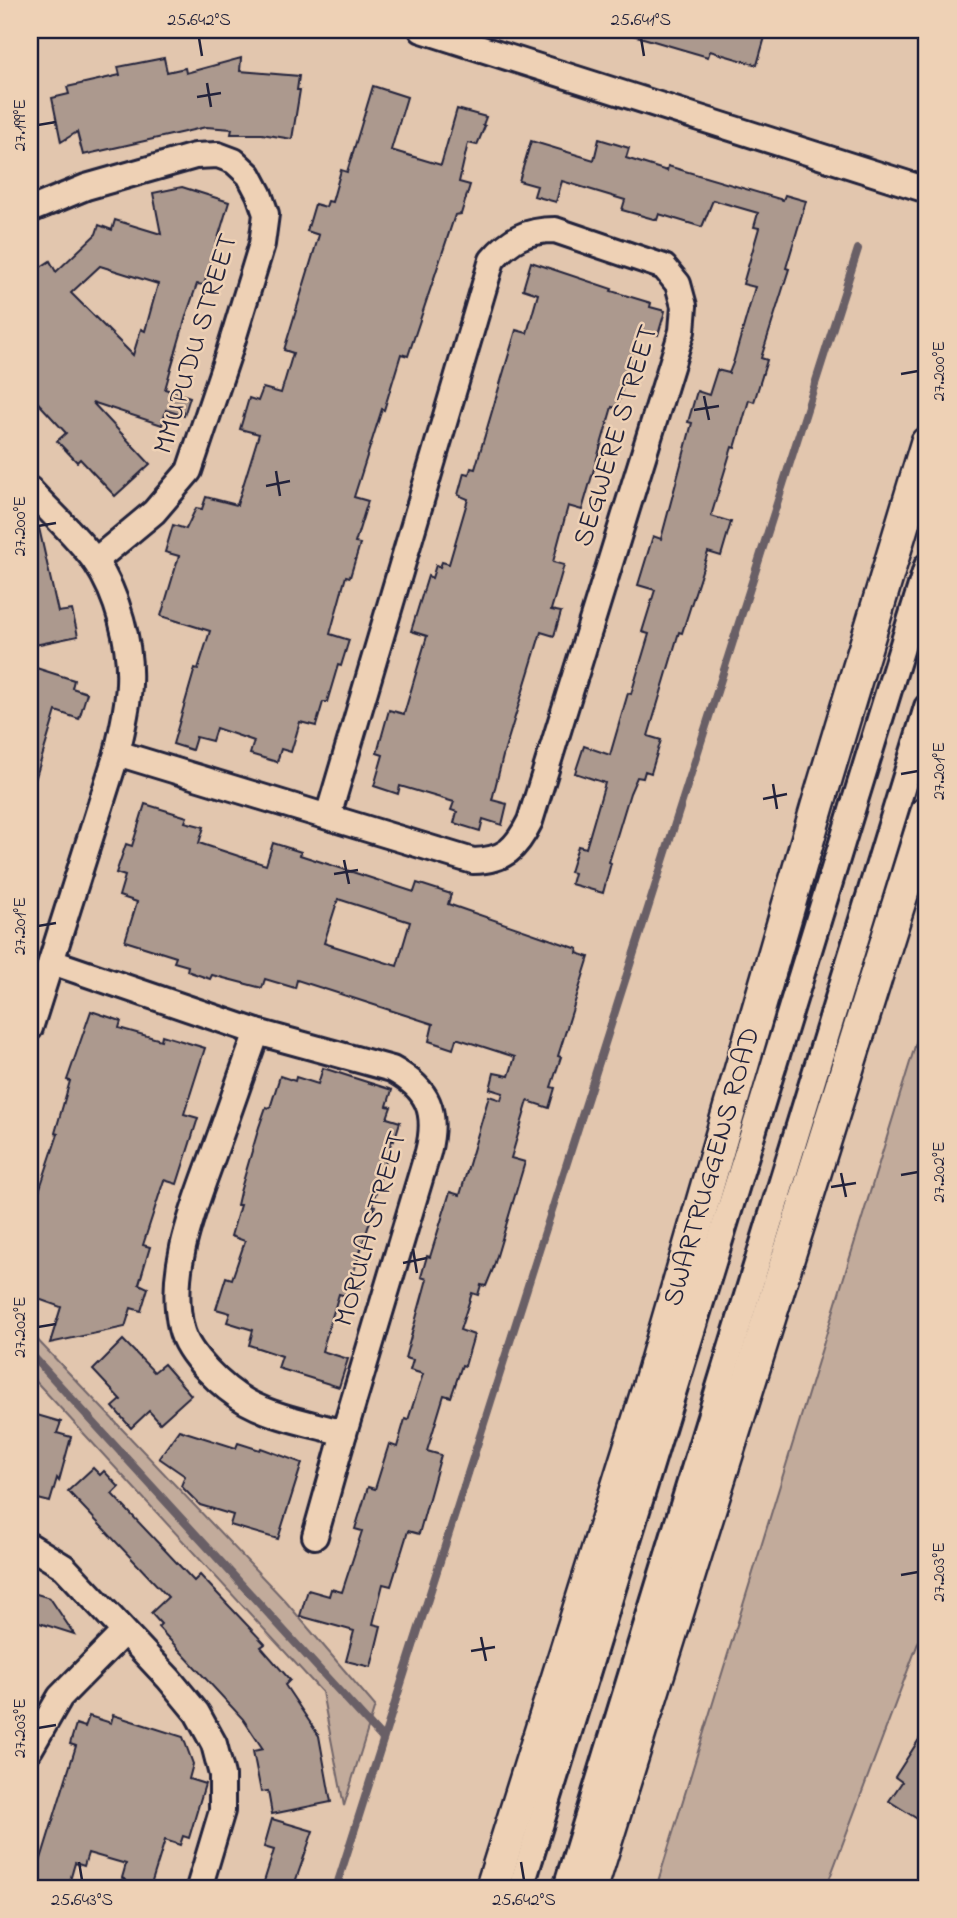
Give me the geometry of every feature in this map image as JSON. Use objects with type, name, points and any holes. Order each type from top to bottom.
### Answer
[{"type":"main road","name":"SWARTRUGGENS ROAD","points":[[492,1888],[648,1390],[818,804],[927,443]]},
{"type":"main road","points":[[591,1888],[927,813]]},
{"type":"street","points":[[422,30],[927,190]]},
{"type":"street","name":"MMUPUDU STREET","points":[[30,210],[110,180],[195,156],[218,155],[234,161],[249,175],[260,194],[266,214],[262,244],[190,471],[154,512],[95,561]]},
{"type":"street","name":"SEGWERE STREET","points":[[117,753],[472,861],[489,860],[507,853],[521,840],[534,808],[681,331],[684,306],[678,284],[664,267],[555,230],[522,234],[505,245],[492,260],[328,816]]},
{"type":"street","points":[[30,490],[95,561],[110,588],[120,617],[129,682],[126,713],[117,753],[30,1028]]},
{"type":"street","points":[[521,1888],[927,566]]},
{"type":"street","points":[[566,1888],[927,707]]},
{"type":"street","name":"MORULA STREET","points":[[52,962],[257,1032],[392,1069],[410,1078],[423,1091],[431,1109],[433,1133],[315,1536]]},
{"type":"street","points":[[257,1032],[192,1215],[178,1276],[178,1306],[182,1331],[199,1361],[224,1386],[248,1403],[344,1433]]},
{"type":"street","points":[[30,1546],[64,1567],[169,1679],[190,1704],[214,1744],[222,1774],[222,1811],[199,1888]]},
{"type":"street","points":[[30,1749],[60,1697],[124,1632]]},
{"type":"shaded area","points":[[927,1007],[927,1619],[826,1888],[656,1888]]},
{"type":"shaded area","points":[[30,1332],[286,1602],[375,1706],[344,1806],[322,1692],[30,1375]]},
{"type":"building","points":[[634,30],[767,30],[757,65],[710,51],[708,57],[633,35]]},
{"type":"building","points":[[164,58],[167,72],[185,68],[186,73],[241,58],[240,71],[299,76],[297,90],[300,90],[292,139],[262,134],[231,134],[232,129],[206,127],[83,155],[77,132],[61,142],[52,98],[69,94],[67,87],[120,75],[118,67]]},
{"type":"building","points":[[373,86],[407,97],[391,150],[441,165],[457,109],[486,117],[477,145],[468,143],[459,182],[470,185],[461,214],[455,215],[408,356],[401,354],[354,497],[368,501],[355,543],[360,544],[350,577],[346,576],[330,634],[349,640],[316,726],[300,722],[291,752],[281,749],[277,762],[250,754],[254,741],[216,728],[212,741],[196,737],[192,750],[173,744],[195,668],[198,669],[210,631],[161,616],[179,556],[165,552],[173,525],[186,529],[196,508],[202,509],[206,497],[237,505],[259,434],[240,429],[249,398],[258,401],[263,388],[281,393],[293,353],[284,350],[319,235],[307,231],[315,204],[326,207],[328,201],[332,202],[341,170],[347,172]]},
{"type":"building","points":[[599,139],[629,148],[626,158],[667,171],[668,166],[783,200],[785,195],[806,201],[786,268],[789,269],[761,358],[767,360],[754,402],[749,400],[735,448],[732,447],[711,516],[731,522],[721,556],[708,552],[682,633],[679,632],[648,736],[661,740],[651,773],[645,771],[643,778],[637,777],[630,793],[609,862],[611,863],[603,893],[571,884],[574,873],[570,872],[578,846],[586,848],[605,783],[575,773],[584,746],[610,755],[628,693],[631,694],[649,634],[642,632],[655,590],[638,585],[653,536],[661,539],[692,423],[688,422],[697,391],[709,395],[717,370],[729,373],[733,363],[755,287],[743,284],[759,228],[754,227],[758,213],[713,200],[702,227],[659,214],[657,220],[622,210],[625,200],[562,181],[556,202],[534,196],[537,186],[519,181],[531,141],[594,160]]},
{"type":"building","points":[[182,187],[229,202],[204,285],[197,284],[187,313],[165,389],[190,397],[184,416],[166,410],[162,425],[92,402],[150,464],[115,496],[80,459],[77,462],[57,441],[66,433],[30,394],[30,274],[50,261],[56,272],[96,234],[99,225],[112,230],[115,220],[161,234],[153,193]],"holes":[[[100,266],[158,284],[145,331],[141,329],[133,355],[71,293]]]},
{"type":"building","points":[[531,262],[651,303],[650,307],[665,311],[658,335],[639,329],[617,408],[612,407],[582,510],[568,506],[553,562],[564,565],[551,610],[561,612],[554,636],[541,632],[503,756],[492,800],[507,804],[502,825],[483,819],[480,831],[454,823],[457,812],[451,810],[454,802],[400,786],[398,794],[374,786],[383,755],[377,753],[389,710],[404,714],[427,636],[411,631],[428,576],[432,578],[436,565],[440,567],[442,562],[449,564],[468,499],[458,495],[464,473],[469,474],[471,468],[475,469],[516,330],[527,333],[538,294],[523,289]]},
{"type":"building","points":[[39,528],[58,612],[72,610],[78,636],[30,646],[30,529]]},
{"type":"building","points":[[30,666],[74,680],[72,688],[87,693],[79,719],[56,711],[35,780],[30,779]]},
{"type":"building","points":[[145,804],[187,817],[185,822],[204,827],[199,843],[266,865],[273,843],[301,852],[300,855],[414,892],[417,883],[451,894],[448,904],[578,949],[577,953],[589,957],[558,1056],[561,1057],[551,1087],[555,1088],[549,1108],[528,1101],[511,1158],[525,1162],[493,1269],[486,1286],[481,1285],[478,1295],[472,1293],[460,1330],[474,1335],[465,1366],[462,1365],[451,1397],[444,1395],[427,1451],[441,1455],[419,1534],[408,1531],[391,1586],[383,1584],[373,1624],[381,1626],[371,1667],[346,1661],[354,1631],[300,1616],[308,1590],[329,1596],[331,1589],[342,1592],[362,1531],[355,1529],[368,1487],[375,1489],[389,1444],[397,1447],[423,1374],[410,1370],[413,1360],[405,1358],[427,1279],[421,1277],[427,1256],[430,1257],[450,1192],[460,1195],[489,1096],[501,1100],[503,1093],[490,1089],[494,1073],[509,1076],[515,1057],[459,1039],[456,1039],[453,1049],[429,1041],[433,1024],[297,980],[295,988],[265,979],[262,988],[212,975],[210,979],[187,971],[188,966],[174,962],[176,957],[125,941],[137,902],[119,896],[125,876],[116,873],[126,844],[132,846]],"holes":[[[338,899],[410,922],[397,966],[324,943]]]},
{"type":"building","points":[[91,1011],[121,1021],[119,1028],[161,1040],[162,1035],[205,1048],[184,1114],[198,1118],[177,1184],[164,1180],[143,1245],[150,1247],[139,1284],[148,1288],[141,1311],[131,1308],[125,1327],[50,1343],[61,1307],[30,1296],[30,1201],[35,1203],[58,1134],[55,1133],[70,1081],[67,1080]]},
{"type":"building","points":[[323,1068],[392,1090],[387,1106],[391,1107],[387,1118],[400,1122],[394,1141],[392,1140],[372,1205],[375,1206],[346,1296],[339,1294],[322,1351],[348,1359],[339,1387],[278,1368],[282,1356],[249,1345],[253,1330],[227,1322],[230,1313],[216,1309],[226,1277],[232,1279],[245,1241],[231,1236],[240,1205],[237,1205],[240,1192],[266,1107],[270,1108],[280,1076],[295,1081],[296,1077],[318,1084]]},
{"type":"building","points":[[123,1340],[154,1372],[164,1364],[191,1395],[160,1423],[149,1411],[131,1428],[113,1407],[121,1400],[93,1370]]},
{"type":"building","points":[[30,1413],[61,1422],[57,1433],[71,1437],[59,1481],[57,1478],[50,1502],[30,1497]]},
{"type":"building","points":[[179,1430],[236,1448],[238,1443],[260,1450],[261,1448],[302,1463],[278,1539],[230,1525],[233,1515],[200,1505],[181,1486],[185,1476],[159,1458]]},
{"type":"building","points":[[93,1468],[100,1475],[104,1471],[119,1487],[112,1494],[194,1581],[200,1575],[265,1644],[261,1647],[290,1680],[285,1685],[319,1736],[331,1802],[272,1814],[268,1791],[261,1792],[253,1751],[263,1749],[243,1719],[158,1627],[161,1624],[151,1613],[168,1597],[68,1491]]},
{"type":"building","points":[[30,1592],[50,1598],[74,1634],[30,1620]]},
{"type":"building","points":[[113,1715],[183,1737],[193,1764],[189,1779],[205,1784],[189,1838],[183,1836],[180,1845],[165,1840],[150,1888],[123,1888],[126,1880],[122,1878],[126,1864],[88,1853],[84,1866],[75,1863],[69,1884],[66,1883],[65,1888],[32,1888],[76,1746],[70,1744],[76,1724],[85,1727],[89,1716],[111,1723]]},
{"type":"building","points":[[927,1727],[927,1825],[889,1801],[902,1782],[895,1777]]},
{"type":"building","points":[[272,1819],[313,1831],[293,1888],[262,1888],[274,1850],[264,1847]]},
{"type":"waterway","points":[[336,1888],[858,249]]},
{"type":"waterway","points":[[30,1353],[383,1739]]}]
